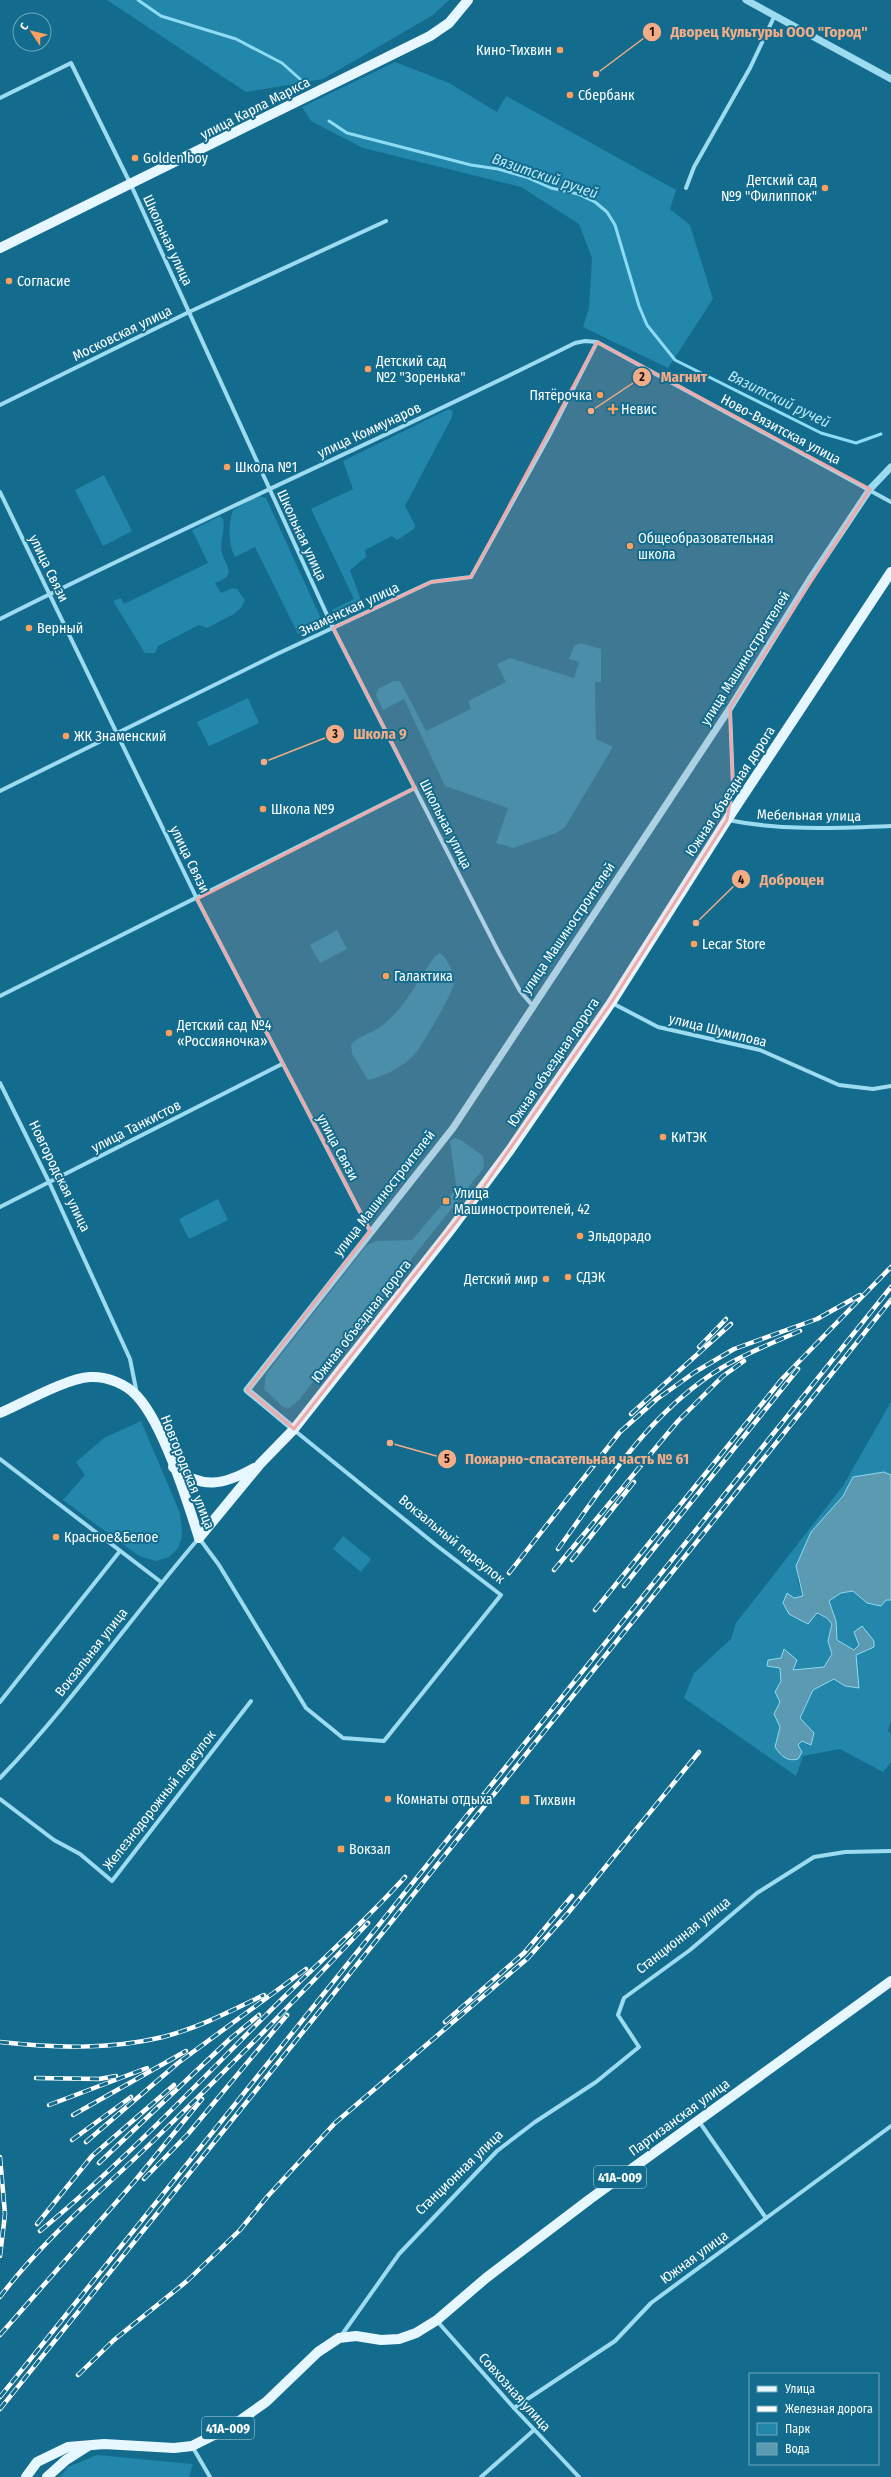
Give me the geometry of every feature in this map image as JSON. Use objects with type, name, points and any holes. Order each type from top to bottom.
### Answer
[{"type":"main road","name":"улица Карла Маркса","points":[[0,248],[298,103],[430,36],[449,23],[468,0]]},
{"type":"main road","name":"Южная объездная дорога","points":[[199,1538],[260,1464],[294,1429],[482,1189],[611,1002],[727,820],[891,572]]},
{"type":"main road","points":[[0,1413],[75,1380],[90,1377],[111,1380],[124,1386],[137,1396]]},
{"type":"main road","name":"Новгородская улица","points":[[137,1396],[159,1433],[173,1466],[199,1538]]},
{"type":"main road","points":[[173,1466],[190,1478],[211,1483],[236,1478],[260,1464]]},
{"type":"main road","name":"Партизанская улица","points":[[339,2338],[356,2336],[381,2340],[399,2339],[416,2333],[437,2320],[486,2278],[698,2120],[891,1981]]},
{"type":"main road","name":"Станционная улица","points":[[26,2477],[37,2462],[50,2454],[68,2447],[90,2445],[174,2448],[192,2446],[232,2426],[266,2402],[318,2352],[339,2338]]},
{"type":"main road","points":[[47,2477],[66,2460],[90,2445]]},
{"type":"street","points":[[746,0],[891,79]]},
{"type":"street","points":[[686,188],[694,167],[750,68],[775,16]]},
{"type":"street","name":"Школьная улица","points":[[0,98],[71,63],[131,185],[268,489],[333,628],[498,953],[520,991],[532,1005]]},
{"type":"street","name":"Московская улица","points":[[0,405],[189,312],[386,221]]},
{"type":"street","name":"улица Коммунаров","points":[[0,619],[268,489],[462,400],[575,343],[586,341],[597,342]]},
{"type":"street","name":"Ново-Вязитская улица","points":[[597,342],[870,489],[891,502]]},
{"type":"street","name":"Знаменская улица","points":[[0,790],[277,654],[431,582],[471,577],[548,438],[597,342]]},
{"type":"street","name":"улица Машиностроителей","points":[[247,1390],[370,1231],[453,1128],[532,1005],[730,708],[806,585],[870,489],[891,467]]},
{"type":"street","name":"улица Связи","points":[[0,492],[118,732],[197,899],[370,1231]]},
{"type":"street","points":[[727,820],[733,787],[730,708]]},
{"type":"street","points":[[0,996],[197,899],[415,788]]},
{"type":"street","name":"Мебельная улица","points":[[727,820],[757,826],[825,828],[891,826]]},
{"type":"street","name":"улица Шумилова","points":[[611,1002],[658,1027],[760,1050],[839,1085],[873,1089],[891,1086]]},
{"type":"street","name":"улица Танкистов","points":[[0,1207],[282,1064]]},
{"type":"street","name":"Новгородская улица","points":[[0,1083],[49,1182],[130,1359],[137,1396]]},
{"type":"street","name":"Вокзальный переулок","points":[[247,1390],[436,1545],[501,1595],[384,1741],[343,1738]]},
{"type":"street","points":[[0,1459],[161,1582]]},
{"type":"street","name":"Новгородская улица","points":[[199,1538],[219,1565],[306,1708],[343,1738]]},
{"type":"street","name":"Вокзальная улица","points":[[0,1778],[27,1750],[161,1582],[199,1538]]},
{"type":"street","points":[[0,1702],[120,1551]]},
{"type":"street","name":"Железнодорожный переулок","points":[[0,1799],[54,1840],[80,1854],[112,1881],[251,1701]]},
{"type":"street","name":"Станционная улица","points":[[339,2338],[399,2254],[497,2151],[535,2122],[596,2082],[639,2047],[618,2016],[624,1998],[690,1950],[757,1893],[814,1857],[845,1852],[891,1851]]},
{"type":"street","points":[[698,2120],[766,2218]]},
{"type":"street","name":"Южная улица","points":[[514,2408],[615,2341],[651,2303],[891,2126]]},
{"type":"street","name":"Совхозная улица","points":[[437,2320],[514,2408],[579,2477]]},
{"type":"street","points":[[481,2477],[534,2430]]},
{"type":"street","points":[[192,2446],[210,2477]]},
{"type":"highlighted area","points":[[597,342],[870,489],[730,708],[733,787],[727,820],[611,1003],[482,1189],[294,1429],[247,1390],[370,1231],[197,899],[415,788],[333,628],[431,582],[471,577]]},
{"type":"green space","points":[[107,0],[449,0],[433,15],[323,79],[246,92]]},
{"type":"green space","points":[[395,62],[449,83],[497,112],[506,96],[676,190],[670,209],[690,225],[713,299],[668,368],[583,327],[589,308],[592,258],[579,224],[521,187],[363,148],[311,121],[302,107]]},
{"type":"green space","points":[[449,409],[453,411],[452,417],[405,506],[415,525],[414,529],[397,540],[392,536],[365,550],[366,557],[350,570],[363,606],[337,618],[332,610],[354,599],[311,509],[353,489],[343,461]]},
{"type":"green space","points":[[104,475],[132,531],[103,546],[75,490]]},
{"type":"green space","points":[[258,496],[266,498],[323,623],[298,634],[255,547],[235,557],[231,546],[230,528],[233,510]]},
{"type":"green space","points":[[220,516],[224,523],[221,549],[229,571],[224,579],[215,583],[221,593],[232,588],[237,589],[245,600],[241,608],[234,614],[207,628],[199,625],[158,646],[155,653],[145,653],[113,601],[121,598],[124,604],[208,563],[192,530]]},
{"type":"green space","points":[[580,643],[601,649],[601,682],[595,682],[596,739],[613,747],[565,827],[556,833],[513,848],[496,843],[508,808],[445,786],[404,699],[383,710],[376,695],[378,689],[394,681],[400,681],[426,731],[471,709],[468,701],[506,682],[497,664],[510,658],[574,678],[579,662],[569,659],[574,646]]},
{"type":"green space","points":[[248,698],[259,723],[209,746],[197,722]]},
{"type":"green space","points":[[337,930],[347,949],[320,963],[310,945]]},
{"type":"green space","points":[[440,953],[450,966],[454,983],[449,997],[437,1019],[418,1050],[410,1059],[393,1070],[368,1080],[352,1054],[351,1044],[358,1038],[379,1028],[391,1018],[405,1001],[435,956]]},
{"type":"green space","points":[[455,1138],[461,1140],[483,1156],[484,1168],[298,1401],[289,1408],[283,1407],[264,1389],[266,1374],[366,1246],[376,1241],[412,1240],[453,1192],[456,1185],[450,1141]]},
{"type":"green space","points":[[218,1199],[228,1220],[189,1239],[179,1219]]},
{"type":"green space","points":[[891,1402],[891,1475],[884,1472],[853,1477],[843,1496],[811,1532],[796,1566],[798,1583],[803,1596],[783,1603],[827,1618],[832,1624],[828,1641],[832,1654],[824,1667],[793,1670],[781,1658],[768,1660],[767,1666],[780,1668],[781,1681],[775,1692],[780,1702],[774,1714],[780,1727],[775,1747],[798,1745],[802,1741],[811,1745],[814,1733],[800,1718],[813,1690],[834,1679],[845,1686],[859,1646],[854,1650],[837,1640],[836,1621],[829,1601],[841,1593],[853,1591],[867,1603],[881,1606],[886,1600],[891,1600],[891,1721],[888,1730],[891,1735],[891,1762],[883,1772],[840,1749],[803,1756],[796,1776],[684,1698],[694,1673],[731,1639],[736,1623],[843,1486]]},
{"type":"green space","points":[[141,1421],[180,1513],[182,1530],[178,1548],[169,1557],[156,1561],[139,1556],[63,1500],[85,1475],[76,1462],[104,1438]]},
{"type":"green space","points":[[343,1536],[371,1559],[361,1572],[333,1549]]},
{"type":"green space","points":[[97,2455],[193,2464],[189,2477],[60,2477],[68,2467]]},
{"type":"water","points":[[884,1472],[891,1475],[891,1600],[886,1600],[881,1606],[867,1603],[853,1591],[841,1593],[829,1601],[836,1621],[837,1640],[854,1650],[859,1645],[854,1632],[862,1626],[874,1641],[874,1647],[856,1655],[859,1688],[845,1686],[834,1679],[813,1690],[800,1718],[814,1733],[811,1745],[802,1741],[798,1745],[802,1752],[798,1759],[787,1759],[782,1756],[775,1747],[780,1727],[774,1714],[780,1702],[775,1692],[781,1681],[780,1668],[767,1666],[768,1660],[781,1658],[784,1649],[797,1660],[793,1670],[824,1667],[832,1654],[828,1641],[832,1624],[827,1618],[817,1613],[808,1624],[789,1614],[783,1603],[787,1593],[794,1598],[803,1596],[796,1566],[811,1532],[843,1496],[853,1477]]},
{"type":"waterway","name":"Вязитский ручей","points":[[138,0],[161,16],[236,39],[282,63],[300,79]]},
{"type":"waterway","name":"Вязитский ручей","points":[[329,121],[347,133],[471,165],[498,169],[526,177],[551,188],[578,194],[595,202],[607,212],[615,225],[639,306],[647,325],[675,360],[821,433],[856,443],[881,434]]},
{"type":"railway","points":[[595,1610],[782,1379],[891,1267]]},
{"type":"railway","points":[[0,2397],[891,1287]]},
{"type":"railway","points":[[509,1573],[620,1432],[657,1399],[695,1372],[734,1349],[817,1319],[860,1295]]},
{"type":"railway","points":[[0,2409],[891,1300]]},
{"type":"railway","points":[[699,1347],[726,1319]]},
{"type":"railway","points":[[631,1414],[731,1324]]},
{"type":"railway","points":[[558,1549],[612,1474],[652,1426],[674,1404],[697,1384],[723,1367],[751,1352],[800,1331]]},
{"type":"railway","points":[[554,1570],[678,1421],[723,1376],[744,1361]]},
{"type":"railway","points":[[624,1586],[798,1369]]},
{"type":"railway","points":[[572,1560],[634,1482]]},
{"type":"railway","points":[[78,2375],[114,2340],[187,2281],[240,2230],[267,2197],[335,2123],[528,1958],[568,1913],[699,1752]]},
{"type":"railway","points":[[40,2231],[99,2180],[155,2126],[282,1999],[371,1913],[405,1877]]},
{"type":"railway","points":[[445,2022],[524,1953],[572,1896]]},
{"type":"railway","points":[[0,2297],[52,2237],[232,2064],[368,1923]]},
{"type":"railway","points":[[86,2142],[178,2063],[306,1969]]},
{"type":"railway","points":[[0,2042],[41,2046],[82,2047],[143,2041],[189,2029],[214,2019],[264,1995]]},
{"type":"railway","points":[[99,2163],[231,2038],[259,2015]]},
{"type":"railway","points":[[144,2179],[188,2134],[287,2015]]},
{"type":"railway","points":[[73,2115],[186,2051]]},
{"type":"railway","points":[[49,2105],[147,2068]]},
{"type":"railway","points":[[36,2078],[99,2079],[116,2076]]},
{"type":"railway","points":[[37,2224],[92,2156],[174,2085]]},
{"type":"railway","points":[[72,2140],[131,2097]]},
{"type":"railway","points":[[0,2335],[134,2182],[202,2099]]},
{"type":"railway","points":[[0,2157],[5,2214],[0,2256]]},
{"type":"place","name":"Кино-Тихвин","points":[[560,50]]},
{"type":"place","name":"Дворец Культуры ООО \"Город\"","points":[[596,74]]},
{"type":"place","name":"Сбербанк","points":[[570,95]]},
{"type":"place","name":"Golden boy","points":[[135,158]]},
{"type":"place","name":"Детский сад №9 \"Филиппок\"","points":[[825,188]]},
{"type":"place","name":"Согласие","points":[[9,281]]},
{"type":"place","name":"Детский сад №2 \"Зоренька\"","points":[[368,369]]},
{"type":"place","name":"Пятёрочка","points":[[600,395]]},
{"type":"place","name":"Невис","points":[[613,409]]},
{"type":"place","name":"Магнит","points":[[591,411]]},
{"type":"place","name":"Школа №1","points":[[227,467]]},
{"type":"place","name":"Общеобразовательная школа","points":[[630,546]]},
{"type":"place","name":"Верный","points":[[29,628]]},
{"type":"place","name":"ЖК Знаменский","points":[[66,736]]},
{"type":"place","name":"Школа 9","points":[[264,762]]},
{"type":"place","name":"Школа №9","points":[[263,809]]},
{"type":"place","name":"Доброцен","points":[[696,923]]},
{"type":"place","name":"Lecar Store","points":[[694,944]]},
{"type":"place","name":"Галактика","points":[[386,976]]},
{"type":"place","name":"Детский сад №4 «Россияночка»","points":[[169,1033]]},
{"type":"place","name":"КиТЭК","points":[[663,1137]]},
{"type":"place","name":"Улица Машиностроителей, 42","points":[[446,1201]]},
{"type":"place","name":"Эльдорадо","points":[[580,1236]]},
{"type":"place","name":"СДЭК","points":[[568,1277]]},
{"type":"place","name":"Детский мир","points":[[546,1279]]},
{"type":"place","name":"Пожарно-спасательная часть № 61","points":[[390,1443]]},
{"type":"place","name":"Красное&Белое","points":[[56,1537]]},
{"type":"place","name":"Комнаты отдыха","points":[[388,1799]]},
{"type":"place","name":"Тихвин","points":[[525,1800]]},
{"type":"place","name":"Вокзал","points":[[341,1849]]}]
